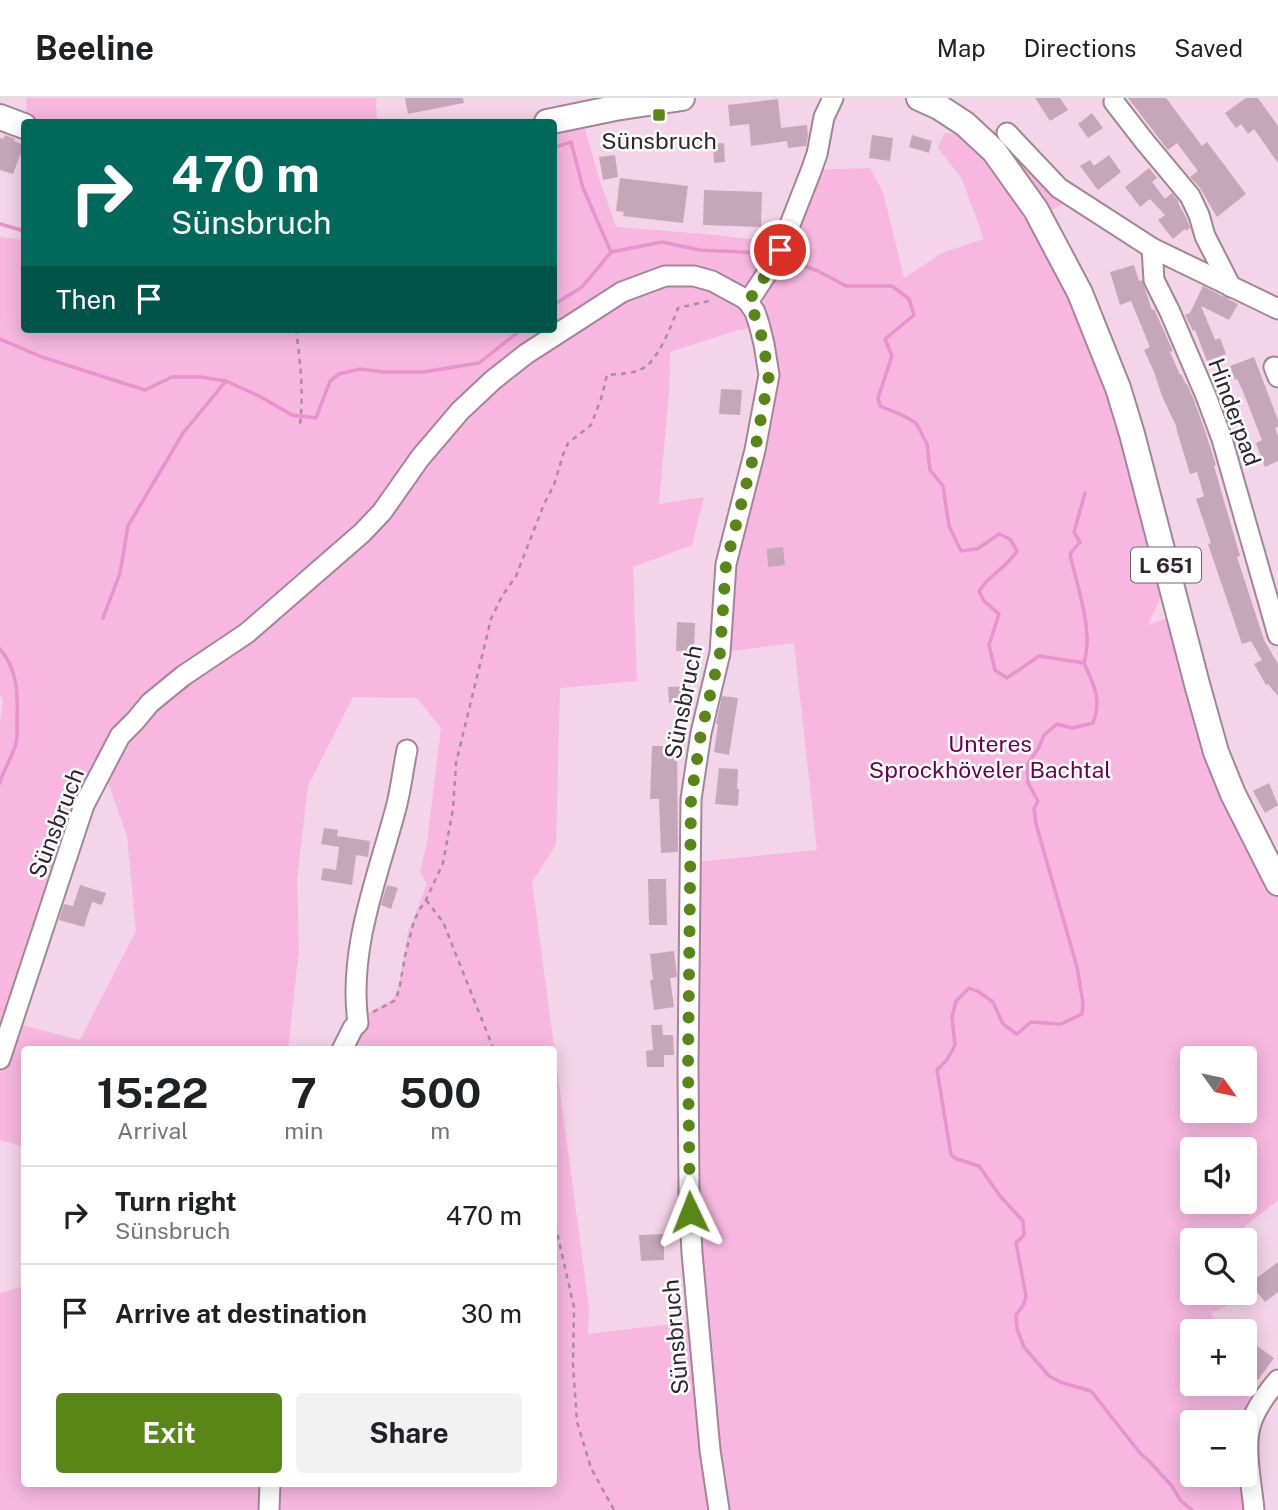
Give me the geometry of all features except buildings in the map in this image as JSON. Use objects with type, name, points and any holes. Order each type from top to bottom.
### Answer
[{"type":"main road","points":[[557,120],[682,98]]},
{"type":"main road","name":"L 651","points":[[919,98],[959,120],[994,151],[1036,210],[1080,293],[1118,388],[1132,435],[1216,752],[1233,794],[1278,883]]},
{"type":"main road","points":[[0,117],[21,125]]},
{"type":"street","points":[[747,301],[776,259],[811,172],[824,117],[833,98]]},
{"type":"street","points":[[1114,102],[1190,196],[1205,236],[1231,287]]},
{"type":"street","points":[[1007,133],[1059,188],[1152,248],[1278,309]]},
{"type":"street","name":"Hinderpad","points":[[1152,248],[1154,280],[1201,384],[1222,439],[1278,635]]},
{"type":"street","name":"Sünsbruch","points":[[0,1059],[84,806],[120,736],[150,703],[183,676],[247,633],[362,533],[382,512],[419,458],[460,411],[526,354],[622,292],[664,276],[694,276],[712,281],[747,301],[759,324],[769,375],[755,450],[726,564],[720,653],[701,733],[691,799],[689,1191],[710,1450],[719,1510]]},
{"type":"street","points":[[344,1046],[358,1023],[357,960],[366,914],[397,805],[407,750]]},
{"type":"street","points":[[1254,1510],[1249,1430],[1258,1409],[1278,1380]]},
{"type":"street","points":[[269,1510],[270,1487]]},
{"type":"path","points":[[358,1023],[377,1009],[396,1000],[416,914],[426,900],[443,863],[453,809],[456,763],[491,619],[516,576],[554,485],[568,443],[591,425],[607,375],[626,374],[643,369],[651,362],[664,340],[678,308],[716,299]]},
{"type":"path","points":[[296,333],[302,409],[300,424]]},
{"type":"path","points":[[426,900],[443,922],[492,1046]]},
{"type":"path","points":[[557,1232],[574,1307],[573,1364],[577,1422],[591,1468],[614,1510]]},
{"type":"green space","points":[[26,98],[376,98],[377,119],[27,119]]},
{"type":"green space","points":[[583,122],[616,227],[780,243],[751,291],[739,284],[735,289],[664,274],[557,333],[557,128]]},
{"type":"green space","points":[[995,129],[1071,198],[1046,214],[991,133]]},
{"type":"green space","name":"Unteres Sprockhöveler Bachtal","points":[[944,133],[969,135],[1052,246],[1127,437],[1162,594],[1148,625],[1170,617],[1259,862],[1278,896],[1278,1200],[1243,1228],[1180,1228],[1180,1305],[1229,1305],[1211,1313],[1214,1319],[1180,1319],[1180,1396],[1248,1396],[1255,1410],[1180,1410],[1180,1487],[1253,1487],[1252,1510],[721,1510],[699,1383],[695,862],[817,850],[794,643],[724,652],[739,529],[765,414],[758,306],[813,170],[870,168],[883,192],[904,278],[942,253],[984,239],[961,177],[938,148]]},
{"type":"green space","points":[[0,237],[21,240],[21,333],[556,333],[525,350],[387,501],[117,735],[0,1058],[0,723],[3,701],[0,695]]},
{"type":"green space","points":[[691,279],[745,305],[739,310],[747,321],[753,317],[758,327],[738,330],[670,352],[659,504],[704,497],[692,545],[633,567],[637,681],[560,688],[556,845],[532,882],[554,1046],[342,1046],[359,1019],[394,998],[399,985],[408,932],[427,884],[420,871],[427,843],[441,728],[417,698],[353,697],[308,786],[297,879],[299,949],[288,1046],[21,1046],[21,1146],[0,1140],[0,1067],[14,1023],[80,1040],[136,931],[127,836],[104,771],[122,738],[267,620],[495,383],[622,296]]},
{"type":"green space","points":[[557,1069],[589,1308],[588,1334],[689,1322],[694,1385],[716,1510],[271,1510],[272,1487],[557,1487]]},
{"type":"green space","points":[[21,1287],[21,1487],[267,1487],[266,1510],[0,1510],[0,1293]]},
{"type":"waterway","points":[[557,147],[571,142],[583,188],[611,252]]},
{"type":"waterway","points":[[0,224],[21,230]]},
{"type":"waterway","points":[[557,303],[582,287],[611,252],[662,242],[700,250],[771,255]]},
{"type":"waterway","points":[[782,258],[818,271],[846,286],[892,286],[909,299],[914,315],[885,339],[892,356],[878,398],[880,406],[916,423],[927,444],[930,470],[943,486],[949,526],[961,551],[977,549],[999,534],[1010,539],[1017,551],[979,591],[984,601],[999,614],[989,645],[995,670],[1007,678],[1039,656],[1084,663],[1094,685],[1097,707],[1093,723],[1072,728],[1057,724],[1044,735],[1027,765],[1028,783],[1038,801],[1034,809],[1036,824],[1077,967],[1083,1003],[1082,1014],[1061,1024],[1031,1022],[1017,1034],[1003,1024],[993,1002],[969,988],[956,1001],[952,1017],[955,1045],[947,1060],[937,1070],[951,1155],[979,1166],[1000,1196],[1023,1221],[1024,1235],[1016,1243],[1026,1296],[1016,1315],[1017,1329],[1024,1347],[1049,1376],[1091,1391],[1140,1453],[1172,1486],[1180,1500],[1192,1510]]},
{"type":"waterway","points":[[0,339],[42,357],[145,390],[172,377],[201,377],[226,381],[292,415],[316,418],[330,381],[339,374],[360,369],[423,372],[479,363],[517,333]]},
{"type":"waterway","points":[[103,618],[120,573],[128,526],[183,433],[226,381]]},
{"type":"waterway","points":[[1084,663],[1087,650],[1086,623],[1070,554],[1080,542],[1074,532],[1085,493]]},
{"type":"waterway","points":[[0,649],[14,674],[17,702],[17,740],[0,783]]},
{"type":"place","name":"Sünsbruch","points":[[659,115]]},
{"type":"route","points":[[690,1212],[688,1066],[691,799],[701,733],[720,653],[726,564],[755,450],[769,375],[759,324],[748,302],[780,250]]}]
